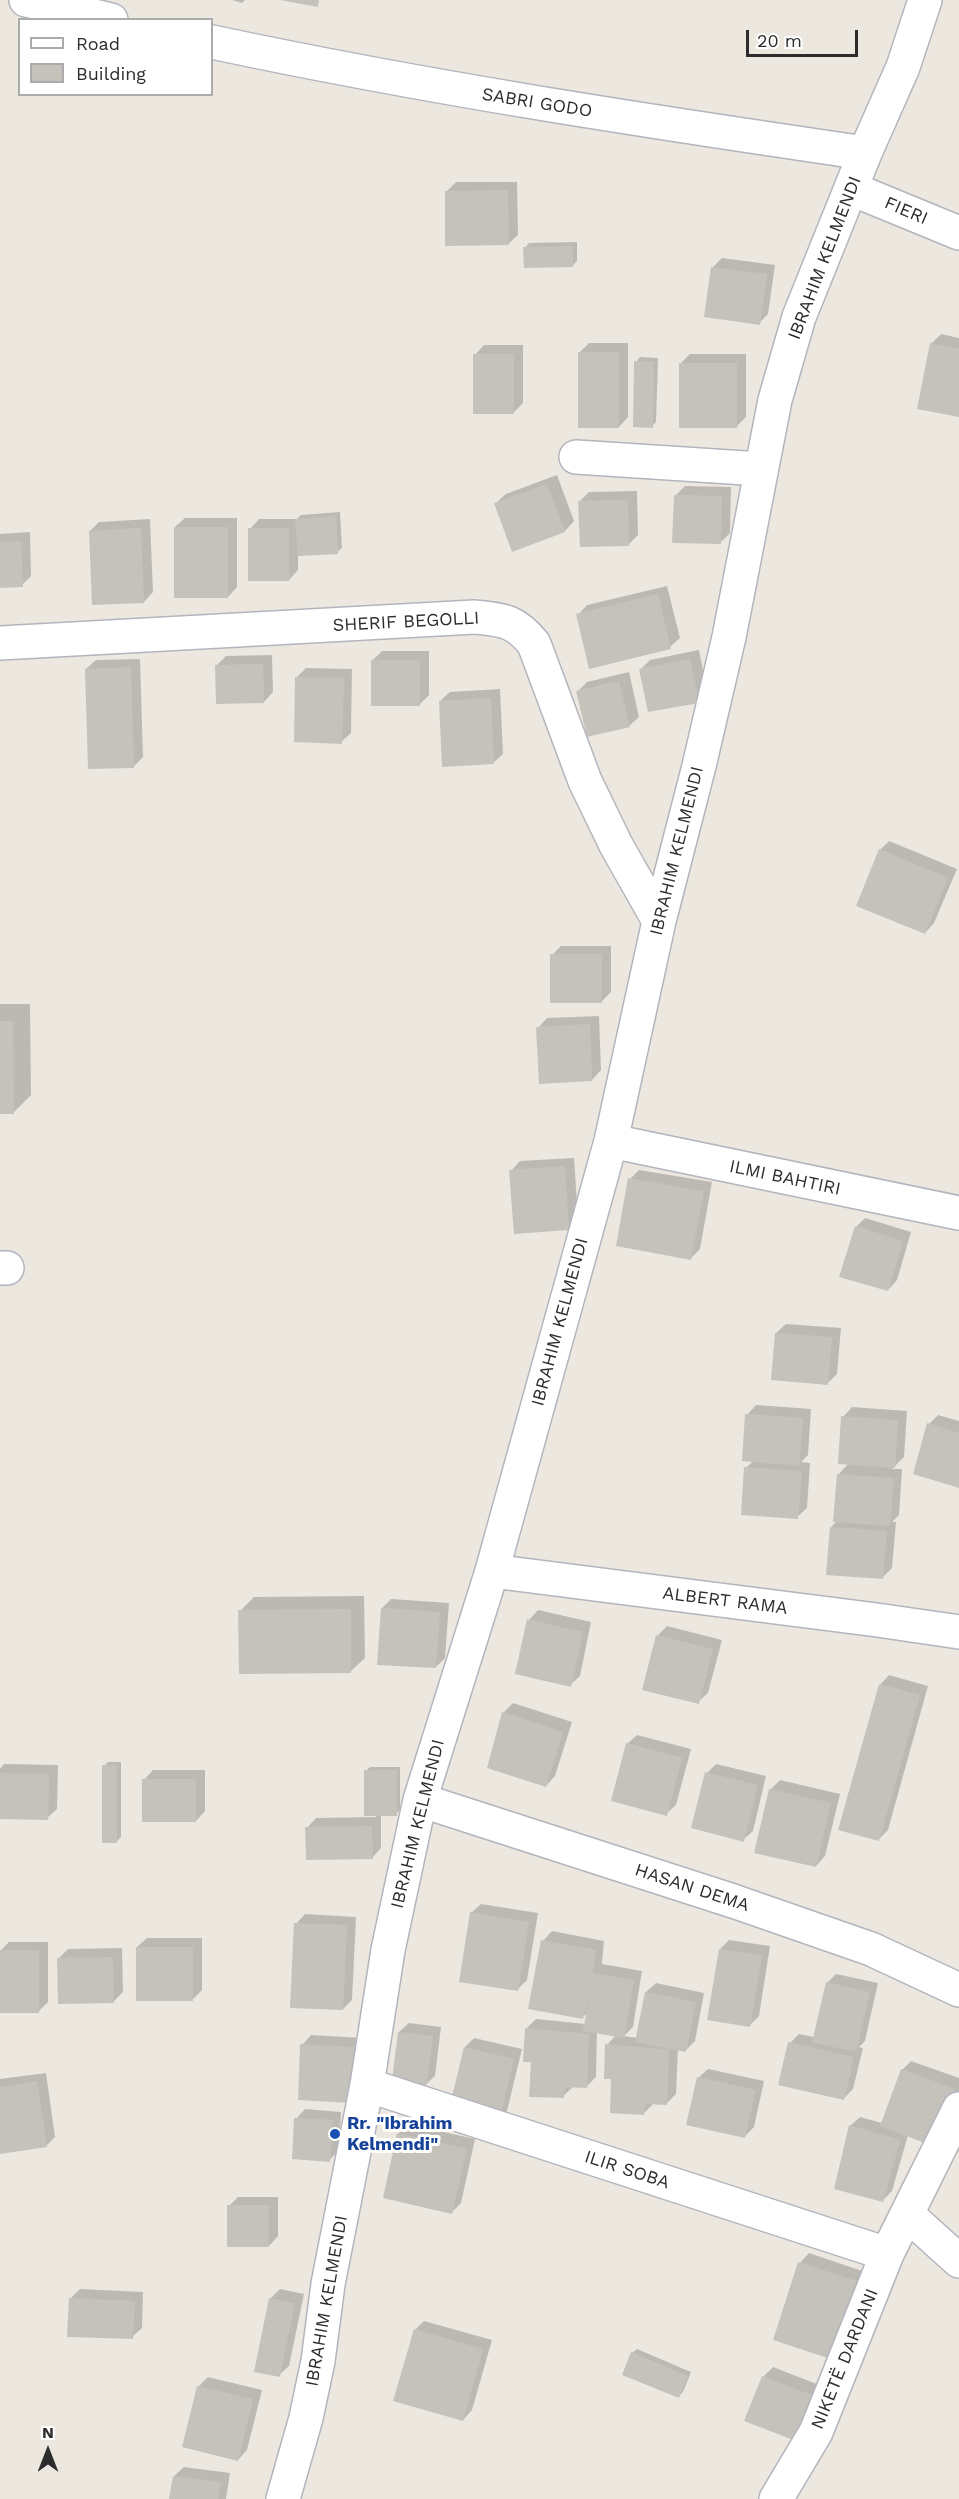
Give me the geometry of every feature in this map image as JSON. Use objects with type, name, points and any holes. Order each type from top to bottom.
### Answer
[{"type":"street","points":[[26,0],[102,18]]},
{"type":"street","name":"IBRAHIM KELMENDI","points":[[282,2499],[306,2418],[318,2361],[328,2284],[367,2085],[388,1950],[420,1800],[492,1571],[611,1141],[659,921],[699,766],[726,648],[775,400],[799,317],[865,153],[903,67],[925,0]]},
{"type":"street","name":"SABRI GODO","points":[[213,42],[469,92],[865,153]]},
{"type":"street","name":"FIERI","points":[[852,189],[959,233]]},
{"type":"street","points":[[576,457],[761,469]]},
{"type":"street","name":"SHERIF BEGOLLI","points":[[0,643],[474,617],[510,622],[523,631],[534,644],[585,781],[616,845],[659,921]]},
{"type":"street","name":"ILMI BAHTIRI","points":[[611,1141],[959,1213]]},
{"type":"street","name":"ALBERT RAMA","points":[[492,1571],[959,1632]]},
{"type":"street","name":"HASAN DEMA","points":[[420,1800],[733,1901],[871,1949],[959,1990]]},
{"type":"street","name":"ILIR SOBA","points":[[367,2085],[887,2254]]},
{"type":"street","name":"NIKETË DARDANI","points":[[776,2499],[816,2432],[887,2254],[908,2216],[959,2109]]},
{"type":"street","points":[[908,2216],[959,2261]]},
{"type":"building","points":[[280,0],[319,0],[318,7]]},
{"type":"building","points":[[508,190],[509,245],[445,246],[445,191]]},
{"type":"building","points":[[573,246],[573,267],[524,268],[523,247]]},
{"type":"building","points":[[711,267],[767,274],[760,325],[704,317]]},
{"type":"building","points":[[930,343],[959,349],[959,417],[917,409]]},
{"type":"building","points":[[578,352],[619,352],[619,428],[578,428]]},
{"type":"building","points":[[473,354],[514,354],[514,414],[473,414]]},
{"type":"building","points":[[634,361],[654,362],[653,428],[633,427]]},
{"type":"building","points":[[679,363],[737,363],[737,428],[679,428]]},
{"type":"building","points":[[547,484],[565,532],[512,552],[494,503]]},
{"type":"building","points":[[674,495],[722,496],[721,544],[672,543]]},
{"type":"building","points":[[628,500],[629,546],[580,547],[578,501]]},
{"type":"building","points":[[336,516],[338,554],[298,556],[295,519]]},
{"type":"building","points":[[174,527],[228,527],[228,598],[174,598]]},
{"type":"building","points":[[141,528],[144,603],[92,605],[89,531]]},
{"type":"building","points":[[248,528],[289,528],[289,581],[248,581]]},
{"type":"building","points":[[21,541],[23,587],[0,588],[0,542]]},
{"type":"building","points":[[658,594],[671,649],[589,669],[576,614]]},
{"type":"building","points":[[690,659],[699,703],[648,712],[639,669]]},
{"type":"building","points":[[371,660],[420,660],[420,706],[371,706]]},
{"type":"building","points":[[263,664],[264,703],[216,704],[215,665]]},
{"type":"building","points":[[131,667],[134,768],[88,769],[85,669]]},
{"type":"building","points":[[295,677],[344,678],[342,744],[294,742]]},
{"type":"building","points":[[619,681],[630,727],[587,737],[576,691]]},
{"type":"building","points":[[491,698],[494,764],[442,767],[439,701]]},
{"type":"building","points":[[879,849],[948,878],[925,934],[856,906]]},
{"type":"building","points":[[550,954],[602,954],[602,1003],[550,1003]]},
{"type":"building","points":[[0,1021],[13,1021],[14,1114],[0,1114]]},
{"type":"building","points":[[590,1024],[592,1081],[539,1084],[536,1027]]},
{"type":"building","points":[[565,1166],[569,1230],[514,1234],[509,1170]]},
{"type":"building","points":[[628,1178],[704,1191],[691,1260],[616,1246]]},
{"type":"building","points":[[855,1226],[903,1241],[888,1291],[839,1277]]},
{"type":"building","points":[[775,1333],[832,1337],[828,1385],[771,1380]]},
{"type":"building","points":[[745,1414],[803,1418],[799,1466],[742,1461]]},
{"type":"building","points":[[841,1416],[898,1420],[895,1468],[838,1464]]},
{"type":"building","points":[[927,1423],[959,1433],[959,1488],[913,1474]]},
{"type":"building","points":[[744,1467],[802,1471],[798,1519],[741,1515]]},
{"type":"building","points":[[837,1474],[894,1478],[890,1526],[833,1522]]},
{"type":"building","points":[[830,1527],[887,1531],[883,1579],[826,1575]]},
{"type":"building","points":[[381,1608],[440,1612],[436,1668],[377,1665]]},
{"type":"building","points":[[351,1609],[351,1673],[239,1674],[238,1610]]},
{"type":"building","points":[[527,1619],[583,1632],[571,1687],[515,1674]]},
{"type":"building","points":[[656,1635],[713,1649],[699,1704],[642,1690]]},
{"type":"building","points":[[879,1684],[920,1695],[879,1841],[838,1830]]},
{"type":"building","points":[[502,1712],[563,1732],[546,1787],[487,1768]]},
{"type":"building","points":[[626,1743],[682,1758],[667,1816],[611,1801]]},
{"type":"building","points":[[102,1765],[117,1765],[117,1843],[102,1843]]},
{"type":"building","points":[[364,1770],[397,1770],[397,1816],[364,1816]]},
{"type":"building","points":[[705,1772],[758,1785],[744,1842],[691,1828]]},
{"type":"building","points":[[0,1773],[49,1774],[48,1820],[0,1819]]},
{"type":"building","points":[[142,1779],[196,1779],[196,1822],[142,1822]]},
{"type":"building","points":[[769,1789],[831,1803],[816,1867],[754,1853]]},
{"type":"building","points":[[372,1826],[373,1859],[306,1860],[305,1827]]},
{"type":"building","points":[[470,1912],[529,1922],[518,1991],[459,1982]]},
{"type":"building","points":[[294,1923],[347,1925],[343,2010],[290,2008]]},
{"type":"building","points":[[541,1940],[596,1950],[593,1973],[634,1980],[624,2038],[583,2031],[591,1987],[583,2019],[528,2009]]},
{"type":"building","points":[[136,1947],[193,1947],[193,2001],[136,2001]]},
{"type":"building","points":[[719,1949],[762,1955],[750,2027],[707,2020]]},
{"type":"building","points":[[0,1950],[39,1950],[39,2013],[0,2013]]},
{"type":"building","points":[[113,1957],[114,2003],[58,2004],[57,1958]]},
{"type":"building","points":[[826,1982],[870,1992],[856,2052],[812,2042]]},
{"type":"building","points":[[645,1992],[696,2002],[686,2052],[635,2042]]},
{"type":"building","points":[[525,2028],[589,2034],[587,2088],[565,2087],[564,2098],[529,2097],[531,2062],[523,2062]]},
{"type":"building","points":[[398,2032],[433,2036],[426,2087],[392,2080]]},
{"type":"building","points":[[788,2042],[854,2057],[844,2100],[778,2085]]},
{"type":"building","points":[[300,2044],[355,2047],[352,2103],[298,2100]]},
{"type":"building","points":[[605,2044],[669,2050],[667,2105],[645,2104],[644,2115],[610,2113],[611,2079],[604,2079]]},
{"type":"building","points":[[464,2047],[514,2059],[499,2122],[449,2109]]},
{"type":"building","points":[[901,2069],[955,2089],[933,2146],[880,2126]]},
{"type":"building","points":[[697,2077],[756,2090],[745,2138],[686,2125]]},
{"type":"building","points":[[37,2081],[47,2147],[0,2154],[0,2087]]},
{"type":"building","points":[[294,2118],[333,2120],[330,2162],[292,2159]]},
{"type":"building","points":[[849,2125],[900,2140],[883,2202],[834,2189]]},
{"type":"building","points":[[397,2133],[467,2149],[452,2214],[383,2198]]},
{"type":"building","points":[[227,2205],[269,2205],[269,2247],[227,2247]]},
{"type":"building","points":[[798,2262],[863,2283],[837,2361],[773,2340]]},
{"type":"building","points":[[69,2298],[135,2301],[133,2339],[67,2337]]},
{"type":"building","points":[[269,2298],[295,2303],[280,2377],[254,2372]]},
{"type":"building","points":[[414,2329],[483,2349],[463,2421],[393,2401]]},
{"type":"building","points":[[631,2352],[688,2376],[679,2398],[622,2375]]},
{"type":"building","points":[[762,2376],[814,2396],[796,2441],[744,2421]]},
{"type":"building","points":[[197,2386],[253,2399],[238,2461],[182,2447]]},
{"type":"building","points":[[173,2476],[221,2482],[218,2499],[169,2499]]},
{"type":"place","name":"Rr. \"Ibrahim Kelmendi\"","points":[[335,2134]]}]
